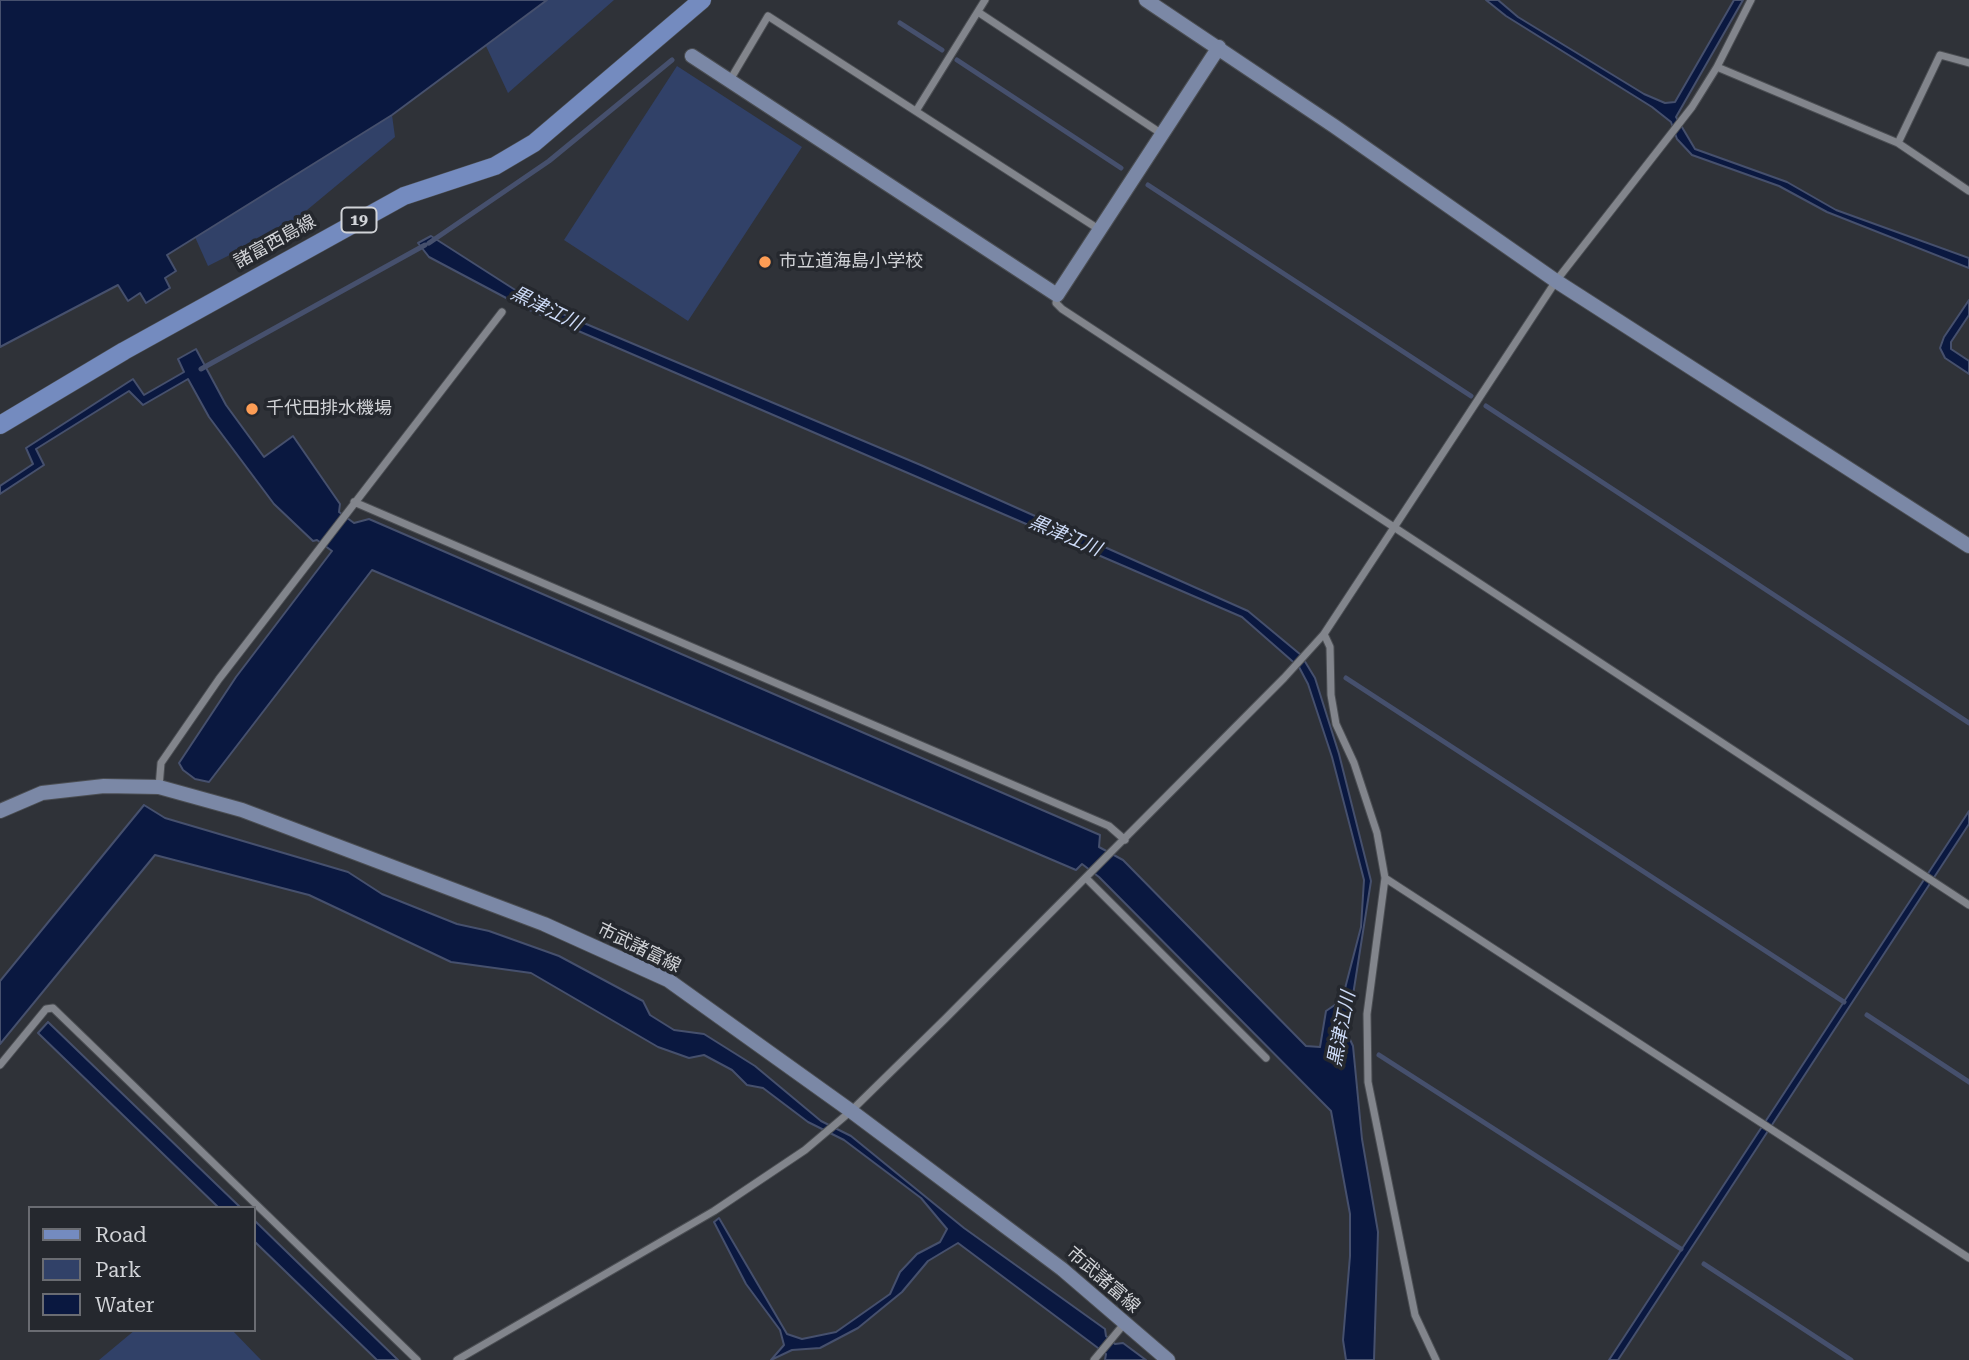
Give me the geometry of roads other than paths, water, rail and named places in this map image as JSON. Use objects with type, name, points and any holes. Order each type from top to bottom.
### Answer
[{"type":"main road","name":"諸富西島線","points":[[0,425],[124,351],[404,196],[495,166],[534,143],[702,0]]},
{"type":"street","points":[[916,111],[985,0]]},
{"type":"street","points":[[1146,0],[1219,47],[1556,281],[1969,546]]},
{"type":"street","points":[[457,1360],[714,1211],[822,1136],[851,1111],[1125,840],[1308,653],[1324,634],[1395,528],[1556,281],[1673,135],[1717,67],[1751,0]]},
{"type":"street","points":[[978,12],[1162,134]]},
{"type":"street","points":[[730,81],[768,16],[1100,230]]},
{"type":"street","points":[[1219,47],[1058,295],[1056,303],[1969,905]]},
{"type":"street","points":[[1898,144],[1940,55],[1969,63]]},
{"type":"street","points":[[692,56],[1058,295]]},
{"type":"street","points":[[1717,67],[1898,144],[1969,191]]},
{"type":"street","points":[[159,787],[161,763],[219,679],[502,312]]},
{"type":"street","points":[[354,502],[1109,826],[1125,840]]},
{"type":"street","points":[[1324,634],[1330,647],[1331,695],[1336,724],[1354,762],[1366,798],[1385,878],[1367,1014],[1368,1082],[1415,1315],[1436,1360]]},
{"type":"street","name":"市武諸富線","points":[[0,811],[41,793],[104,786],[159,787],[242,810],[531,919],[668,980],[851,1111],[1062,1269],[1168,1360]]},
{"type":"street","points":[[1086,878],[1266,1058]]},
{"type":"street","points":[[1385,878],[1969,1258]]},
{"type":"street","points":[[0,1065],[46,1009],[53,1008],[417,1360]]},
{"type":"street","points":[[1096,1357],[1124,1324]]},
{"type":"water","points":[[0,0],[547,0],[392,115],[167,255],[176,271],[165,278],[170,288],[146,303],[140,293],[128,301],[118,285],[0,347]]},
{"type":"water","points":[[1486,0],[1498,0],[1518,17],[1644,94],[1665,103],[1675,102],[1734,0],[1743,0],[1676,117],[1695,149],[1787,182],[1836,210],[1969,258],[1969,268],[1827,212],[1779,186],[1692,155],[1677,139],[1671,122],[1652,107],[1506,16]]},
{"type":"water","points":[[431,236],[534,302],[923,466],[1248,611],[1301,655],[1315,678],[1339,754],[1371,881],[1347,1033],[1353,1046],[1362,1139],[1378,1232],[1374,1360],[1346,1360],[1343,1340],[1350,1256],[1350,1214],[1331,1111],[1099,877],[1082,864],[1076,870],[372,570],[209,782],[195,779],[183,770],[179,763],[236,677],[332,551],[317,540],[313,541],[274,504],[209,417],[188,379],[143,405],[129,391],[36,449],[44,465],[0,494],[0,486],[33,464],[26,448],[133,379],[144,395],[184,372],[178,359],[196,349],[226,405],[264,457],[293,436],[340,504],[339,512],[354,523],[369,519],[1100,835],[1099,847],[1123,860],[1306,1046],[1320,1047],[1326,1011],[1342,1000],[1361,927],[1364,880],[1332,757],[1308,684],[1299,667],[1242,617],[525,308],[429,257],[418,243]]},
{"type":"water","points":[[1969,300],[1969,315],[1951,342],[1951,349],[1969,361],[1969,374],[1945,358],[1940,348],[1944,337]]},
{"type":"water","points":[[144,805],[165,818],[348,872],[382,894],[457,924],[489,931],[559,956],[643,1001],[650,1015],[674,1030],[704,1034],[755,1066],[821,1121],[851,1136],[964,1228],[1105,1329],[1106,1336],[1115,1344],[1123,1343],[1146,1360],[1105,1360],[1106,1354],[958,1243],[928,1261],[902,1292],[858,1328],[820,1348],[792,1350],[771,1360],[784,1345],[780,1330],[746,1284],[714,1222],[719,1218],[787,1334],[802,1339],[836,1332],[890,1294],[900,1272],[917,1254],[940,1242],[947,1229],[921,1198],[844,1140],[808,1122],[763,1088],[747,1085],[732,1070],[704,1055],[689,1058],[658,1047],[531,973],[451,962],[309,895],[155,855],[0,1044],[0,981]]},
{"type":"water","points":[[1969,811],[1969,824],[1618,1360],[1609,1360]]},
{"type":"water","points":[[48,1022],[239,1206],[217,1206],[38,1033]]},
{"type":"water","points":[[256,1222],[398,1360],[377,1360],[256,1243]]},
{"type":"waterway","points":[[900,23],[942,50]]},
{"type":"waterway","points":[[429,243],[549,161],[672,60]]},
{"type":"waterway","points":[[957,60],[1121,168]]},
{"type":"waterway","points":[[1148,185],[1471,396]]},
{"type":"waterway","name":"黒津江川","points":[[201,369],[425,245]]},
{"type":"waterway","points":[[1486,406],[1969,723]]},
{"type":"waterway","points":[[1346,678],[1844,1002]]},
{"type":"waterway","points":[[1867,1015],[1969,1082]]},
{"type":"waterway","points":[[1379,1055],[1681,1249]]},
{"type":"waterway","points":[[1704,1264],[1851,1360]]},
{"type":"place","name":"市立道海島小学校","points":[[765,262]]},
{"type":"place","name":"千代田排水機場","points":[[252,409]]}]
